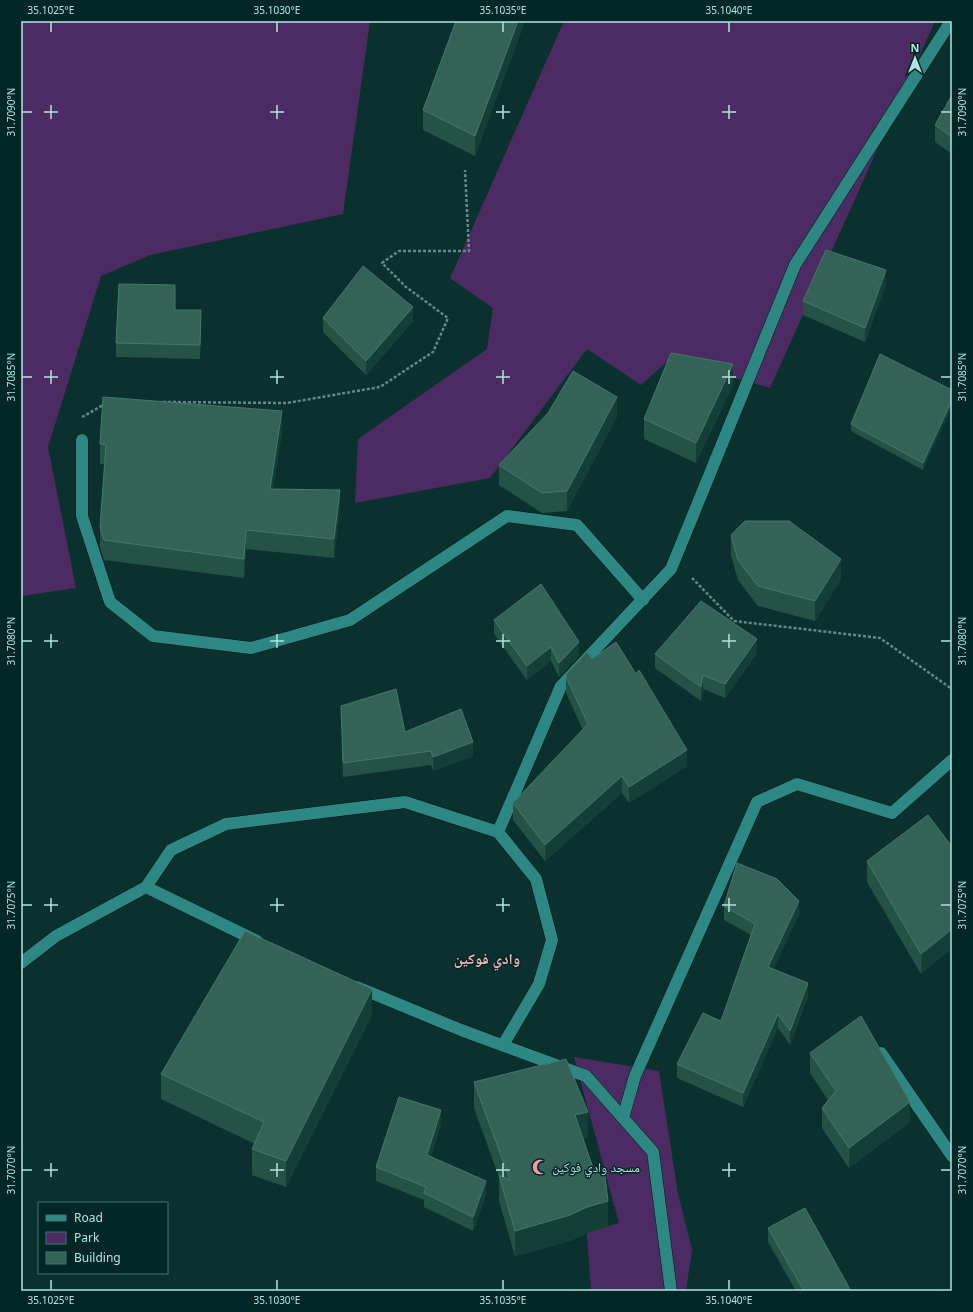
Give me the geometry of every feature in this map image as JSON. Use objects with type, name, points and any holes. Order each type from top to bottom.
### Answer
[{"type":"street","points":[[498,832],[561,686],[671,569],[794,265],[951,21]]},
{"type":"street","points":[[82,440],[82,516],[110,602],[153,636],[251,648],[350,620],[507,516],[577,525],[643,600]]},
{"type":"street","points":[[623,1118],[635,1076],[757,802],[797,784],[892,813],[952,760]]},
{"type":"street","points":[[21,963],[56,936],[146,887],[171,850],[226,824],[405,802],[498,832],[536,879],[552,940],[539,984],[503,1045]]},
{"type":"street","points":[[146,887],[268,946]]},
{"type":"street","points":[[346,982],[461,1030],[586,1076],[653,1152],[671,1291]]},
{"type":"street","points":[[881,1053],[952,1156]]},
{"type":"path","points":[[156,402],[286,403],[380,387],[433,352],[448,318],[406,287],[382,263],[399,251],[469,251],[465,170]]},
{"type":"path","points":[[82,440],[82,416],[109,402]]},
{"type":"path","points":[[675,561],[734,621],[880,638],[952,689]]},
{"type":"green space","points":[[21,21],[370,21],[343,214],[150,255],[101,276],[48,447],[76,588],[21,596]]},
{"type":"green space","points":[[564,21],[935,21],[770,388],[670,359],[641,385],[587,349],[490,478],[355,503],[358,439],[487,349],[493,308],[450,278]]},
{"type":"green space","points":[[574,1057],[659,1071],[678,1194],[692,1250],[686,1291],[591,1291],[587,1233],[619,1223]]},
{"type":"building","points":[[456,21],[518,21],[475,136],[423,110]]},
{"type":"building","points":[[952,95],[952,137],[935,125]]},
{"type":"building","points":[[826,250],[886,270],[865,328],[803,301]]},
{"type":"building","points":[[363,266],[413,307],[366,361],[323,318]]},
{"type":"building","points":[[119,284],[175,285],[175,310],[201,310],[200,345],[116,343]]},
{"type":"building","points":[[671,353],[733,364],[696,443],[644,419]]},
{"type":"building","points":[[880,354],[952,390],[952,400],[923,463],[851,424]]},
{"type":"building","points":[[573,371],[617,397],[567,491],[542,493],[499,465],[548,413]]},
{"type":"building","points":[[103,397],[282,411],[270,489],[340,490],[334,539],[246,530],[244,559],[104,540],[100,527],[106,445],[100,444]]},
{"type":"building","points":[[745,521],[789,521],[841,559],[815,601],[758,586],[738,560],[731,535]]},
{"type":"building","points":[[541,584],[579,642],[559,663],[551,647],[527,666],[494,620]]},
{"type":"building","points":[[701,601],[757,639],[725,684],[703,675],[701,687],[655,654]]},
{"type":"building","points":[[616,642],[636,674],[639,670],[687,750],[629,787],[622,776],[545,845],[513,803],[588,724],[566,677],[567,673],[587,652],[592,659]]},
{"type":"building","points":[[396,689],[405,732],[461,709],[473,742],[433,757],[431,751],[343,763],[341,706]]},
{"type":"building","points":[[928,815],[952,847],[952,929],[921,954],[867,861]]},
{"type":"building","points":[[737,863],[777,879],[799,901],[768,967],[808,983],[790,1031],[778,1014],[743,1093],[677,1064],[703,1013],[721,1021],[755,924],[724,906]]},
{"type":"building","points":[[245,931],[372,989],[286,1161],[252,1149],[264,1122],[161,1074]]},
{"type":"building","points":[[861,1016],[910,1102],[849,1148],[822,1108],[836,1091],[810,1053]]},
{"type":"building","name":"مسجد وادي فوكين","points":[[566,1059],[588,1112],[575,1115],[593,1168],[604,1168],[608,1201],[587,1207],[570,1215],[515,1231],[499,1175],[510,1180],[474,1082]]},
{"type":"building","points":[[399,1097],[441,1110],[427,1155],[486,1181],[473,1217],[424,1193],[426,1187],[376,1167]]},
{"type":"building","points":[[805,1208],[851,1291],[804,1291],[768,1228]]},
{"type":"place","name":"مسجد وادي فوكين","points":[[540,1167]]},
{"type":"district","name":"وادي فوكين","points":[[487,959]]}]
